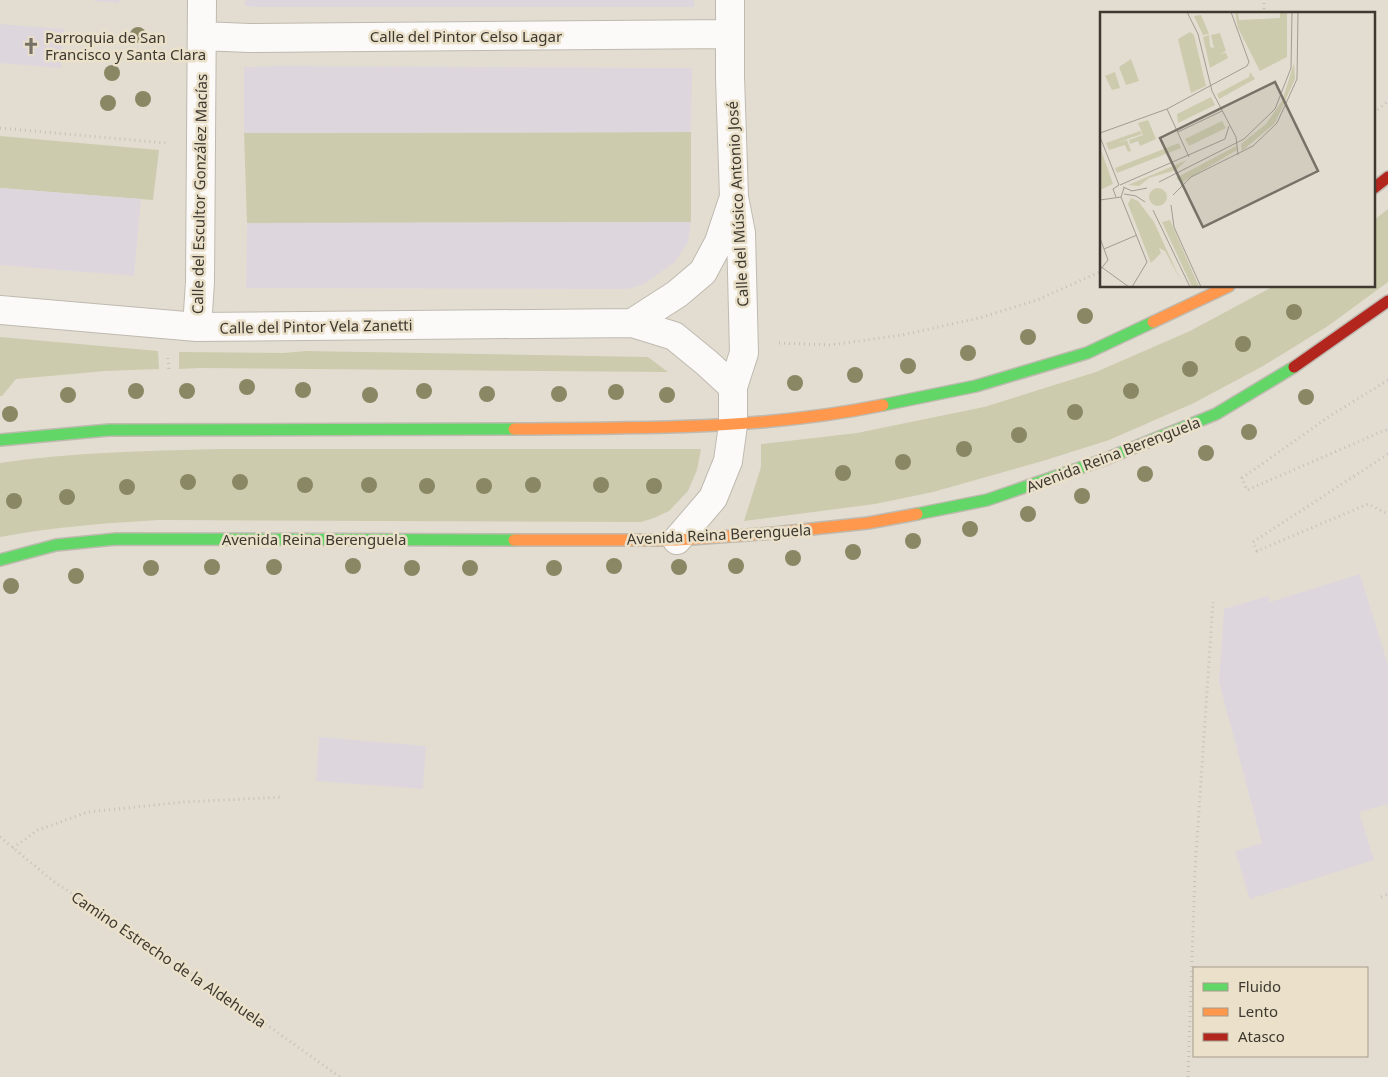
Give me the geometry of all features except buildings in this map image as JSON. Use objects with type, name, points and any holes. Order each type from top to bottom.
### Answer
[{"type":"main road","points":[[1376,186],[1388,177]]},
{"type":"main road","points":[[0,440],[109,430],[672,428],[734,425],[849,412],[976,386],[1087,353],[1225,288]]},
{"type":"main road","name":"Avenida Reina Berenguela","points":[[0,560],[56,545],[116,539],[677,540],[774,533],[868,523],[987,500],[1103,460],[1216,414],[1302,362],[1388,301]]},
{"type":"street","name":"Calle del Escultor González Macías","points":[[197,327],[200,282],[202,0]]},
{"type":"street","name":"Calle del Músico Antonio José","points":[[677,540],[713,498],[728,461],[734,425],[733,387],[744,353],[741,233],[734,197],[730,0]]},
{"type":"street","name":"Calle del Pintor Celso Lagar","points":[[202,36],[259,38],[730,34]]},
{"type":"street","points":[[632,323],[677,294],[703,272],[719,242],[734,197]]},
{"type":"street","name":"Calle del Pintor Vela Zanetti","points":[[0,310],[197,327],[632,323],[674,336],[708,363],[733,387]]},
{"type":"path","points":[[1376,111],[1388,101]]},
{"type":"path","points":[[0,128],[160,143]]},
{"type":"path","points":[[743,342],[830,344],[902,335],[979,318],[1037,300],[1100,272]]},
{"type":"path","points":[[1388,380],[1330,416],[1242,478],[1246,490],[1388,429]]},
{"type":"path","points":[[1388,454],[1253,542],[1256,551],[1368,504],[1388,514]]},
{"type":"path","points":[[1188,1077],[1195,871],[1213,602]]},
{"type":"path","points":[[13,848],[38,830],[88,812],[184,802],[282,797]]},
{"type":"path","name":"Camino Estrecho de la Aldehuela","points":[[0,837],[53,881],[244,1008],[340,1077]]},
{"type":"path","points":[[1381,897],[1388,894]]},
{"type":"green space","points":[[691,132],[691,222],[247,223],[244,133]]},
{"type":"green space","points":[[0,136],[159,150],[153,200],[0,188]]},
{"type":"green space","points":[[1388,209],[1388,282],[1328,326],[1263,366],[1194,403],[1109,440],[933,492],[875,504],[744,521],[761,467],[761,444],[857,433],[984,407],[1096,372],[1190,331],[1270,288],[1376,288],[1376,218]]},
{"type":"green space","points":[[0,337],[158,351],[159,369],[105,371],[16,379],[0,396]]},
{"type":"green space","points":[[306,351],[648,357],[668,372],[179,369],[179,352],[284,353]]},
{"type":"green space","points":[[219,449],[701,449],[697,470],[688,491],[669,511],[641,522],[160,520],[80,526],[0,537],[0,463],[82,454]]},
{"type":"traffic: fast","points":[[883,405],[976,386],[1087,353],[1153,322]]},
{"type":"traffic: fast","points":[[917,514],[987,500],[1103,460],[1216,414],[1294,367]]},
{"type":"traffic: fast","points":[[0,440],[109,430],[514,429]]},
{"type":"traffic: fast","points":[[0,560],[56,545],[116,539],[514,540]]},
{"type":"traffic: slow","points":[[1153,322],[1225,288]]},
{"type":"traffic: slow","points":[[514,429],[699,426],[791,419],[883,405]]},
{"type":"traffic: slow","points":[[514,540],[677,540],[774,533],[868,523],[917,514]]},
{"type":"traffic: jam","points":[[1376,186],[1388,177]]},
{"type":"traffic: jam","points":[[1294,367],[1388,301]]},
{"type":"place","name":"Parroquia de San Francisco y Santa Clara","points":[[31,46]]}]
